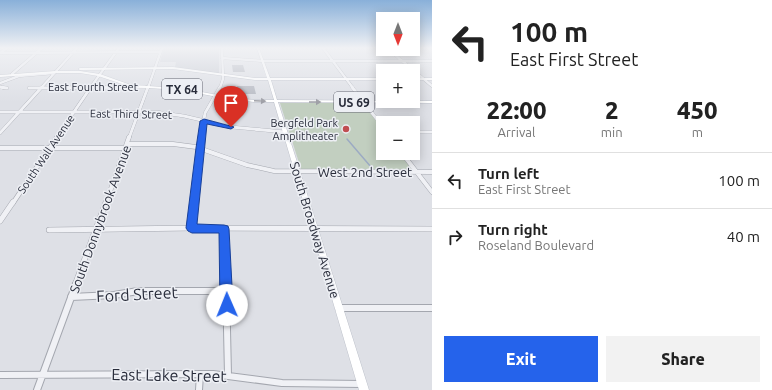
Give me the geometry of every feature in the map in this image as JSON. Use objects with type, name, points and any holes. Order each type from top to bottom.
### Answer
[{"type":"main road","name":"South Broadway Avenue","points":[[265,66],[270,79],[284,132],[316,229],[363,387]]},
{"type":"main road","name":"TX 64","points":[[0,76],[105,68],[155,68],[185,69],[223,76],[270,79]]},
{"type":"main road","name":"TX 64","points":[[0,76],[55,72],[80,72],[99,75]]},
{"type":"main road","name":"East Fourth Street","points":[[99,75],[125,85],[181,89],[238,100],[276,102]]},
{"type":"main road","name":"US 69","points":[[270,79],[376,79]]},
{"type":"main road","points":[[420,79],[432,79]]},
{"type":"main road","name":"US 69","points":[[276,102],[432,102]]},
{"type":"street","points":[[12,74],[21,66]]},
{"type":"street","points":[[0,133],[60,66]]},
{"type":"street","points":[[192,228],[199,148],[205,113],[222,86],[222,66]]},
{"type":"street","points":[[337,66],[376,117]]},
{"type":"street","points":[[408,66],[432,86]]},
{"type":"street","name":"South Wall Avenue","points":[[0,221],[105,68]]},
{"type":"street","name":"South Donnybrook Avenue","points":[[38,390],[127,146],[146,87],[155,68]]},
{"type":"street","points":[[0,83],[13,77],[55,72]]},
{"type":"street","points":[[0,87],[7,88]]},
{"type":"street","name":"East Fourth Street","points":[[29,88],[146,87]]},
{"type":"street","name":"East Third Street","points":[[0,112],[169,113],[246,129],[284,132]]},
{"type":"street","points":[[420,132],[432,132]]},
{"type":"street","name":"West 2nd Street","points":[[0,148],[173,144],[199,148],[258,168],[274,171],[432,172]]},
{"type":"street","points":[[407,160],[432,192]]},
{"type":"street","points":[[49,230],[192,228],[432,229]]},
{"type":"street","points":[[224,229],[228,375]]},
{"type":"street","name":"Ford Street","points":[[71,297],[101,297],[138,291],[226,291]]},
{"type":"street","points":[[339,308],[432,308]]},
{"type":"street","points":[[199,390],[200,374]]},
{"type":"street","name":"East Lake Street","points":[[0,375],[200,374],[228,375],[282,383],[363,387]]},
{"type":"shaded area","points":[[219,66],[219,73],[175,67]]},
{"type":"green space","points":[[280,103],[363,103],[376,121],[376,160],[405,160],[413,170],[301,169]]},
{"type":"building","points":[[232,66],[243,66],[245,72],[233,72]]},
{"type":"building","points":[[237,86],[254,86],[256,94],[238,94]]},
{"type":"waterway","points":[[347,139],[371,167]]},
{"type":"place","name":"Bergfeld Park Amplitheater","points":[[346,129]]},
{"type":"route","points":[[227,305],[224,229],[192,228],[199,148],[204,121],[231,127]]}]
